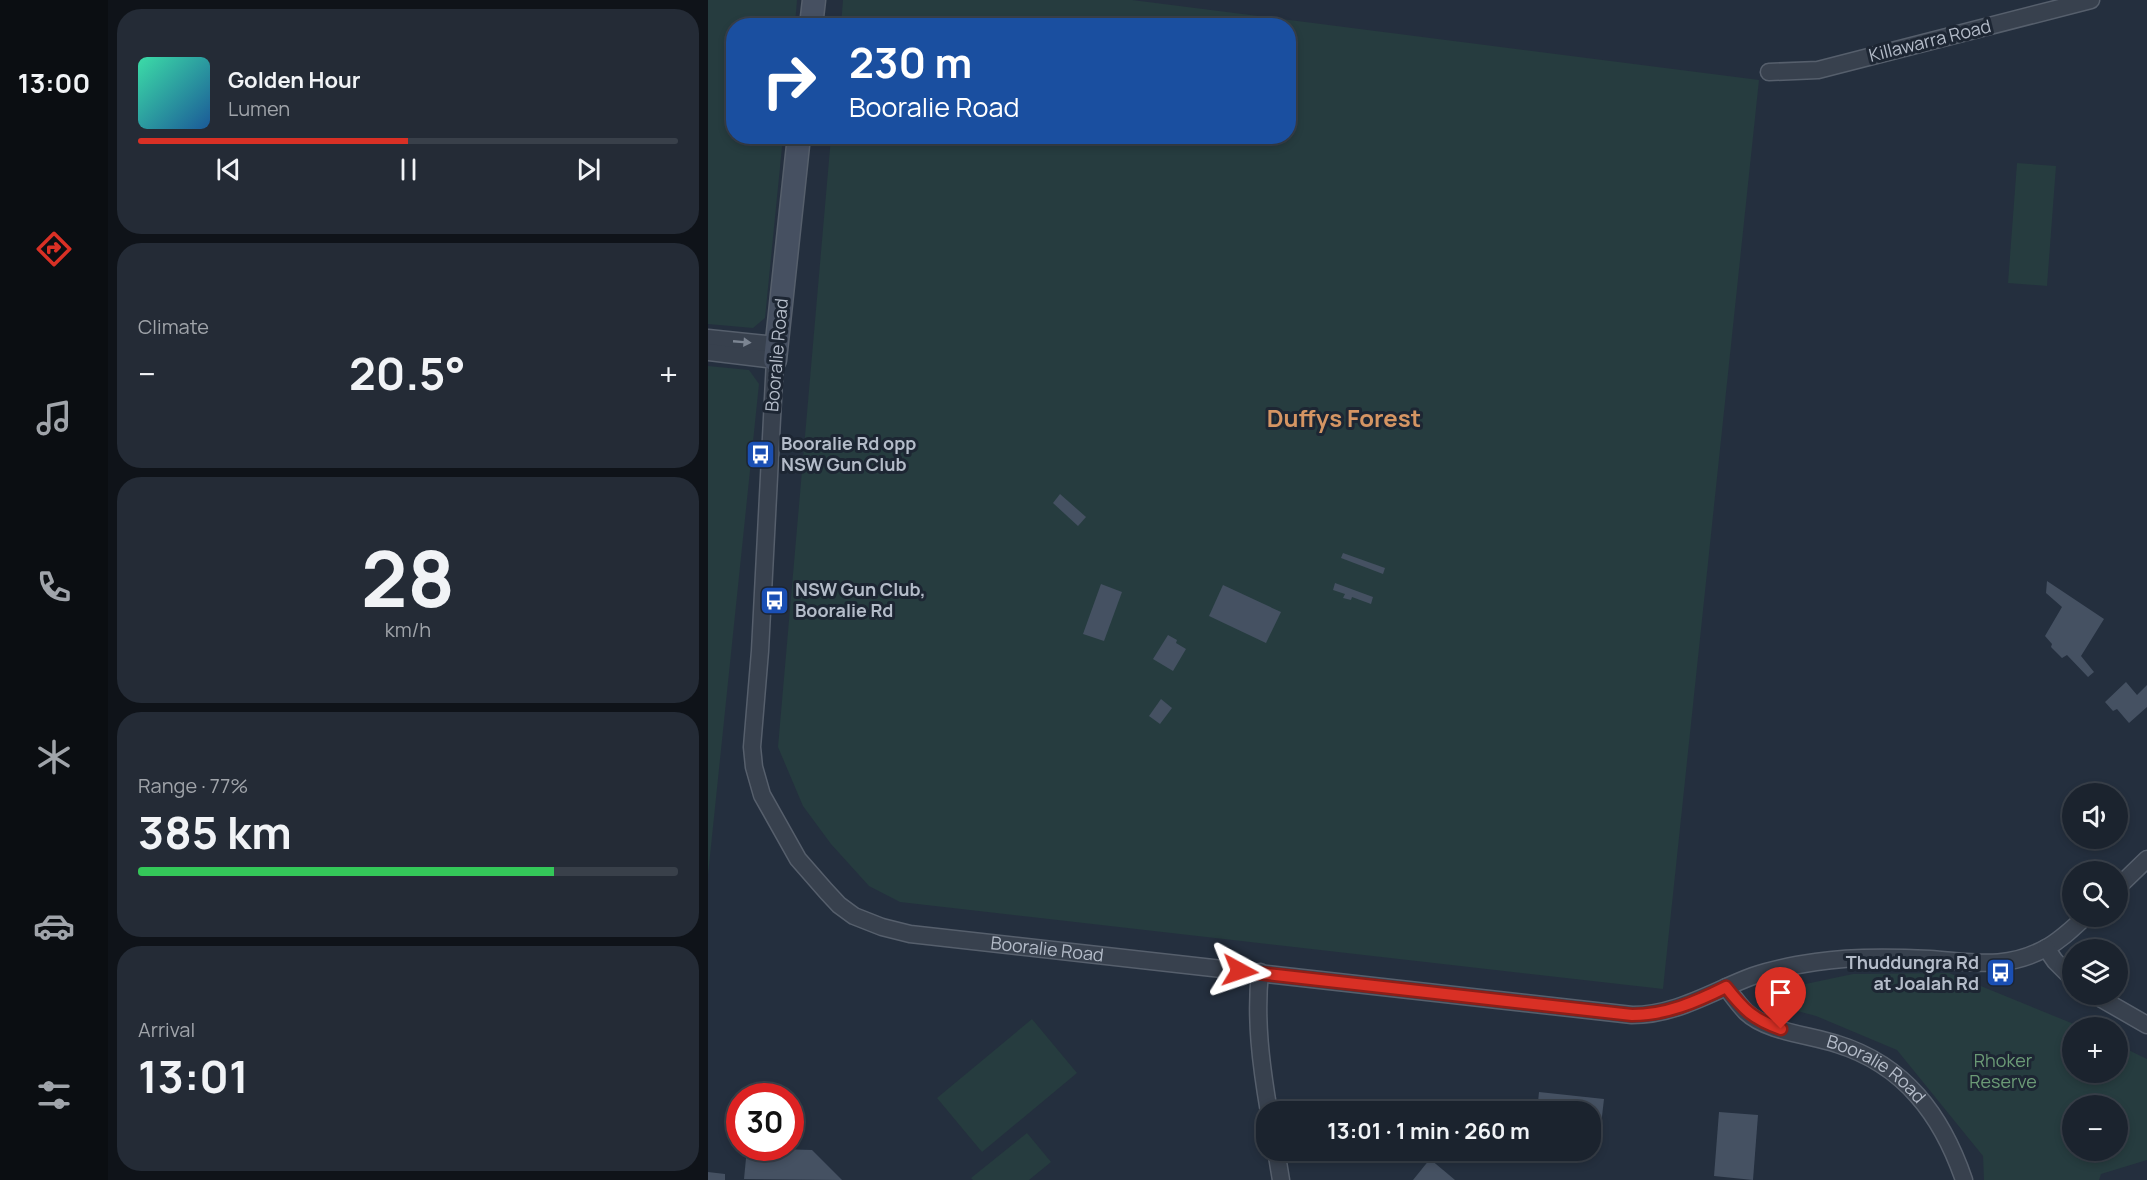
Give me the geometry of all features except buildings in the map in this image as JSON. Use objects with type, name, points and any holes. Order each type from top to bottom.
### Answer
[{"type":"street","points":[[813,18],[814,0]]},
{"type":"street","name":"Killawarra Road","points":[[1769,72],[1818,70],[2091,0]]},
{"type":"street","name":"Booralie Road","points":[[798,144],[776,352],[760,651],[752,747],[754,767],[762,795],[798,859],[839,904],[854,916],[882,927],[910,934],[1632,1015],[1650,1015],[1672,1010],[1726,987],[1756,1019],[1781,1029],[1853,1049],[1896,1074],[1930,1109],[1949,1142],[1964,1180]]},
{"type":"street","points":[[708,338],[776,352]]},
{"type":"street","points":[[708,352],[776,352]]},
{"type":"street","points":[[2128,877],[2147,858]]},
{"type":"street","points":[[1726,987],[1772,970],[1835,959],[1891,957],[1992,964],[2014,960],[2046,948],[2074,927]]},
{"type":"street","points":[[2046,948],[2062,969]]},
{"type":"street","points":[[1260,972],[1258,1030],[1267,1101]]},
{"type":"street","points":[[2112,1005],[2147,1025]]},
{"type":"street","points":[[1278,1161],[1281,1180]]},
{"type":"green space","points":[[708,0],[797,0],[796,18],[726,18],[726,144],[782,144],[765,318],[753,328],[708,324]]},
{"type":"green space","points":[[843,0],[1132,0],[1273,18],[842,18]]},
{"type":"green space","points":[[1296,21],[1759,80],[1663,989],[900,902],[869,886],[831,844],[803,806],[778,747],[830,144],[1296,144]]},
{"type":"green space","points":[[2017,163],[2056,166],[2047,286],[2008,283]]},
{"type":"green space","points":[[708,366],[749,370],[759,384],[708,875]]},
{"type":"green space","name":"Rhoker Reserve","points":[[1949,973],[2062,1019],[2062,1083],[2128,1083],[2128,1050],[2147,1059],[2147,1160],[2101,1174],[2099,1180],[1984,1180],[1983,1156],[1897,1050],[1816,1016],[1782,1007],[1757,994],[1853,974]]},
{"type":"green space","points":[[1032,1019],[1077,1073],[982,1152],[937,1098]]},
{"type":"green space","points":[[1027,1133],[1051,1162],[1029,1180],[973,1180],[971,1178]]},
{"type":"place","name":"Booralie Rd opp NSW Gun Club","points":[[760,454]]},
{"type":"place","name":"NSW Gun Club, Booralie Rd","points":[[774,600]]},
{"type":"place","name":"Thuddungra Rd at Joalah Rd","points":[[2000,973]]},
{"type":"district","name":"Duffys Forest","points":[[1344,419]]},
{"type":"route","points":[[1240,971],[1632,1015],[1650,1015],[1672,1010],[1726,987],[1756,1019],[1781,1029]]}]
